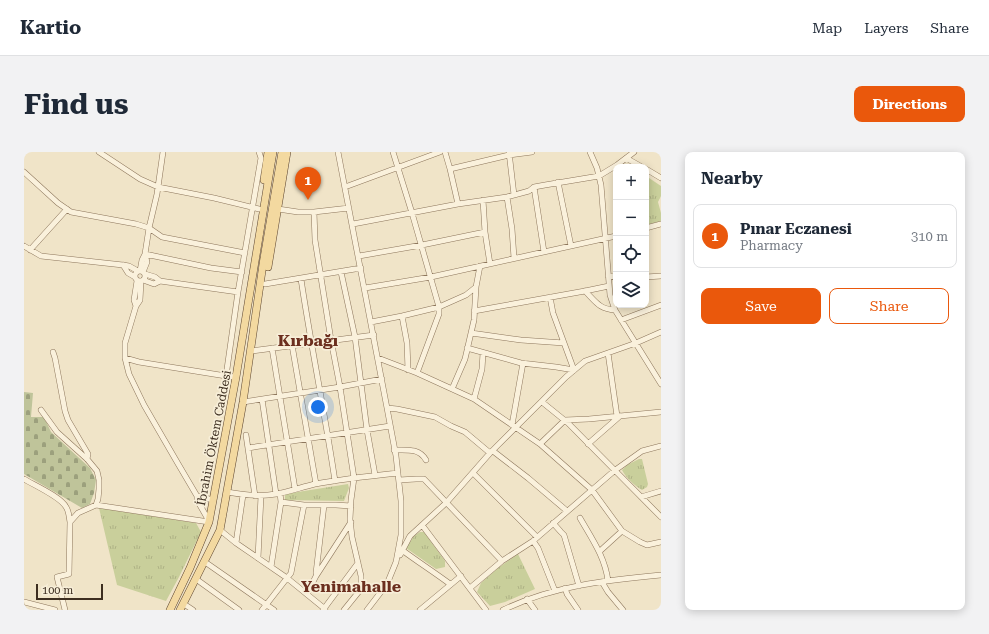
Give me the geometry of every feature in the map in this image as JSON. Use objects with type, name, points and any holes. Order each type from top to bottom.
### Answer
[{"type":"main road","points":[[245,324],[256,208],[268,152]]},
{"type":"main road","name":"İbrahim Öktem Caddesi","points":[[169,610],[190,568],[210,522],[256,262],[273,152]]},
{"type":"main road","name":"İbrahim Öktem Caddesi","points":[[182,607],[220,530],[243,402],[263,264],[282,152]]},
{"type":"main road","points":[[254,328],[265,284],[287,152]]},
{"type":"main road","points":[[213,500],[220,501],[225,504]]},
{"type":"main road","points":[[210,522],[220,530]]},
{"type":"street","points":[[99,152],[140,179],[158,186],[256,208]]},
{"type":"street","points":[[163,152],[145,254],[147,262],[141,272],[136,273],[139,280],[140,300],[136,306],[125,343],[125,358],[129,374],[144,405],[197,496],[210,522]]},
{"type":"street","points":[[226,376],[238,292],[256,208],[261,158],[259,152]]},
{"type":"street","points":[[338,152],[374,335],[398,472],[401,501],[401,535],[396,562]]},
{"type":"street","points":[[393,152],[422,245],[439,307],[439,314],[417,373]]},
{"type":"street","points":[[345,187],[440,152]]},
{"type":"street","points":[[445,152],[458,204]]},
{"type":"street","points":[[450,169],[509,154],[532,152]]},
{"type":"street","points":[[590,152],[597,168],[601,185],[610,295],[615,310],[661,384]]},
{"type":"street","points":[[353,224],[458,204],[507,197],[529,191],[534,187],[599,176],[634,152]]},
{"type":"street","points":[[509,154],[514,195]]},
{"type":"street","points":[[626,158],[637,164]]},
{"type":"street","points":[[649,171],[661,178]]},
{"type":"street","points":[[24,172],[58,203],[71,212],[136,224],[149,228],[162,237],[245,254]]},
{"type":"street","points":[[558,182],[571,246]]},
{"type":"street","points":[[534,187],[544,252]]},
{"type":"street","points":[[507,197],[512,229],[514,258]]},
{"type":"street","points":[[483,200],[485,232],[490,264]]},
{"type":"street","points":[[278,209],[298,212],[314,212],[349,208]]},
{"type":"street","points":[[30,250],[67,209]]},
{"type":"street","points":[[314,212],[315,240],[320,275],[348,433],[354,478],[351,522],[352,537],[361,576],[361,588],[344,610]]},
{"type":"street","points":[[649,227],[661,224]]},
{"type":"street","points":[[359,256],[485,232]]},
{"type":"street","points":[[365,288],[431,277],[613,237]]},
{"type":"street","points":[[24,246],[41,256],[129,266],[141,272],[155,276],[160,281]]},
{"type":"street","points":[[145,254],[211,268],[242,272]]},
{"type":"street","points":[[123,265],[128,273],[139,280],[154,284],[160,281],[238,292]]},
{"type":"street","points":[[452,389],[464,359],[474,320],[476,287],[480,266]]},
{"type":"street","points":[[265,284],[361,268]]},
{"type":"street","points":[[139,280],[145,276],[141,272]]},
{"type":"street","points":[[341,272],[355,337],[360,383],[375,475]]},
{"type":"street","points":[[608,276],[613,277]]},
{"type":"street","points":[[649,277],[661,276]]},
{"type":"street","points":[[301,279],[335,481]]},
{"type":"street","points":[[474,311],[609,286]]},
{"type":"street","points":[[371,322],[439,307],[466,296],[476,287]]},
{"type":"street","points":[[585,291],[602,308],[615,310]]},
{"type":"street","points":[[550,298],[553,313],[574,370]]},
{"type":"street","points":[[621,320],[661,305]]},
{"type":"street","points":[[402,316],[408,370]]},
{"type":"street","points":[[367,610],[387,584],[396,562],[410,536],[446,503],[514,426],[542,402],[566,376],[585,361],[636,343],[661,332]]},
{"type":"street","points":[[471,333],[521,340],[564,342]]},
{"type":"street","points":[[251,351],[374,335]]},
{"type":"street","points":[[292,345],[316,484]]},
{"type":"street","points":[[272,348],[295,489]]},
{"type":"street","points":[[467,348],[523,363],[574,370]]},
{"type":"street","points":[[53,352],[65,411],[68,420],[88,454],[88,459]]},
{"type":"street","points":[[474,399],[482,369],[483,353]]},
{"type":"street","points":[[608,353],[618,416]]},
{"type":"street","points":[[125,358],[139,362],[236,378]]},
{"type":"street","points":[[378,358],[417,373],[474,399],[540,444],[592,490],[622,531],[647,545],[661,542]]},
{"type":"street","points":[[514,426],[523,363]]},
{"type":"street","points":[[243,402],[382,379]]},
{"type":"street","points":[[262,399],[278,494],[281,502],[271,567]]},
{"type":"street","points":[[542,402],[565,420],[661,517]]},
{"type":"street","points":[[387,408],[435,418],[465,432],[528,478],[567,511]]},
{"type":"street","points":[[40,410],[57,432],[88,459],[97,470],[99,480],[96,505]]},
{"type":"street","points":[[540,444],[565,420],[661,412]]},
{"type":"street","points":[[588,444],[618,416]]},
{"type":"street","points":[[248,448],[390,426]]},
{"type":"street","points":[[246,435],[255,496]]},
{"type":"street","points":[[470,588],[502,561],[535,539],[614,471],[642,451],[661,446]]},
{"type":"street","points":[[394,450],[417,451],[426,460]]},
{"type":"street","points":[[227,492],[261,496],[278,494],[316,484],[398,472]]},
{"type":"street","points":[[473,473],[535,539],[556,591]]},
{"type":"street","points":[[24,479],[52,494],[65,504],[68,510],[70,522],[69,574],[57,577],[65,610]]},
{"type":"street","points":[[398,480],[424,480],[502,561]]},
{"type":"street","points":[[641,497],[661,491]]},
{"type":"street","points":[[236,543],[243,495]]},
{"type":"street","points":[[197,496],[213,500]]},
{"type":"street","points":[[258,558],[261,496]]},
{"type":"street","points":[[281,502],[304,505],[351,506]]},
{"type":"street","points":[[70,522],[78,513],[96,505],[210,522]]},
{"type":"street","points":[[262,610],[290,573],[304,505]]},
{"type":"street","points":[[316,576],[324,505]]},
{"type":"street","points":[[580,518],[600,551],[607,570],[608,581]]},
{"type":"street","points":[[307,594],[316,576],[351,522]]},
{"type":"street","points":[[553,523],[564,535],[580,586]]},
{"type":"street","points":[[422,525],[486,610]]},
{"type":"street","points":[[220,530],[236,543],[287,578],[324,609],[358,563]]},
{"type":"street","points":[[600,551],[622,531]]},
{"type":"street","points":[[402,550],[450,584]]},
{"type":"street","points":[[205,562],[274,610]]},
{"type":"street","points":[[503,610],[518,602],[565,588],[661,575]]},
{"type":"street","points":[[420,610],[461,576]]},
{"type":"street","points":[[196,579],[239,610]]},
{"type":"street","points":[[602,582],[623,610]]},
{"type":"street","points":[[565,588],[567,594],[578,610]]},
{"type":"street","points":[[527,599],[535,610]]},
{"type":"street","points":[[24,602],[41,608],[55,610]]},
{"type":"street","points":[[182,607],[193,610]]},
{"type":"green space","points":[[649,178],[661,186],[661,196],[658,202],[661,213],[661,221],[649,224]]},
{"type":"green space","points":[[24,392],[33,393],[31,417],[44,417],[51,432],[90,468],[96,480],[94,493],[90,504],[82,508],[24,474]]},
{"type":"green space","points":[[642,459],[648,484],[647,487],[642,490],[631,482],[622,470],[627,465]]},
{"type":"green space","points":[[348,484],[349,488],[344,501],[285,500],[285,494]]},
{"type":"green space","points":[[99,508],[196,523],[201,532],[166,601],[117,585]]},
{"type":"green space","points":[[420,532],[424,532],[445,561],[445,567],[436,569],[406,548],[414,536]]},
{"type":"green space","points":[[518,554],[535,589],[505,602],[490,606],[477,592],[481,583],[498,568]]},
{"type":"place","name":"Pınar Eczanesi","points":[[308,200]]},
{"type":"district","name":"Kırbağı","points":[[308,340]]},
{"type":"district","name":"Yenimahalle","points":[[351,586]]}]
